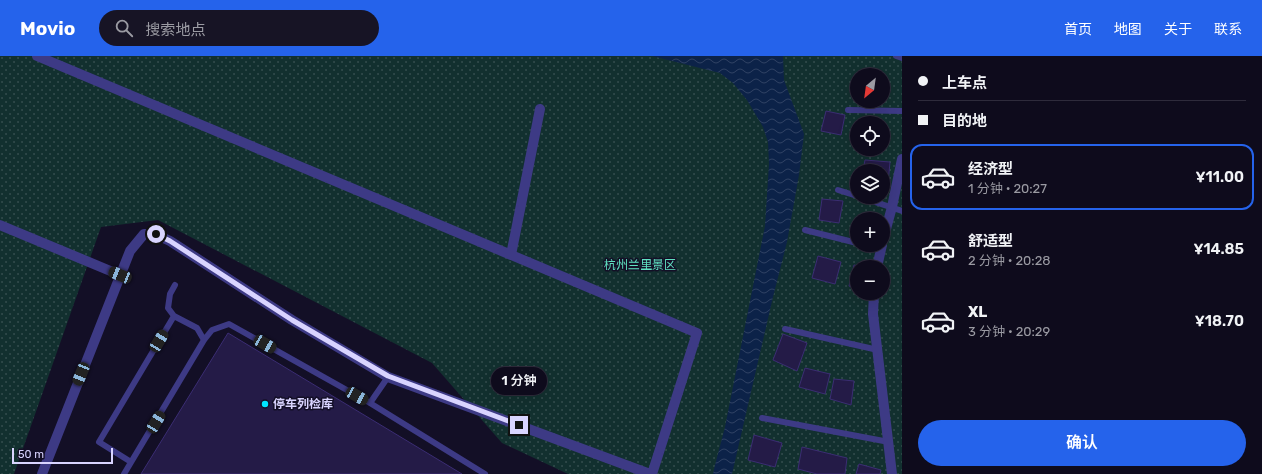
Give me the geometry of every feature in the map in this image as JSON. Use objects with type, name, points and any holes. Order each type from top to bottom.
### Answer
[{"type":"street","points":[[37,56],[697,333],[651,474],[388,376],[292,320],[170,241],[156,234],[144,234],[130,252],[120,275],[42,474]]},
{"type":"street","points":[[511,255],[540,109]]},
{"type":"street","points":[[890,226],[897,209],[902,159]]},
{"type":"street","points":[[0,225],[120,275]]},
{"type":"street","points":[[874,300],[874,314],[892,474]]},
{"type":"lane","points":[[896,56],[902,58]]},
{"type":"lane","points":[[848,110],[902,112]]},
{"type":"lane","points":[[838,190],[850,194]]},
{"type":"lane","points":[[882,204],[897,209]]},
{"type":"lane","points":[[805,230],[850,241]]},
{"type":"lane","points":[[175,285],[170,294],[168,308],[174,316],[197,328],[204,340]]},
{"type":"lane","points":[[131,462],[99,442],[174,316]]},
{"type":"lane","points":[[124,474],[204,340],[212,330],[229,324],[370,403],[486,474]]},
{"type":"lane","points":[[785,329],[878,350]]},
{"type":"lane","points":[[370,403],[388,376]]},
{"type":"lane","points":[[762,418],[889,442]]},
{"type":"green space","name":"杭州兰里景区","points":[[0,56],[902,56],[902,474],[568,474],[502,443],[432,363],[158,220],[101,227],[14,474],[0,474]]},
{"type":"water","points":[[652,56],[783,56],[784,80],[804,134],[799,175],[787,242],[732,474],[713,474],[725,427],[765,226],[769,164],[768,142],[763,127],[747,100],[733,83],[720,73]]},
{"type":"building","points":[[826,111],[845,115],[841,135],[821,131]]},
{"type":"building","points":[[865,160],[890,162],[890,164],[864,164]]},
{"type":"building","points":[[822,199],[843,201],[839,223],[819,220]]},
{"type":"building","points":[[818,256],[841,262],[835,284],[812,278]]},
{"type":"building","name":"停车列检库","points":[[228,333],[462,474],[141,474]]},
{"type":"building","points":[[783,334],[807,343],[797,371],[773,360]]},
{"type":"building","points":[[805,368],[830,374],[825,394],[799,387]]},
{"type":"building","points":[[834,379],[854,381],[851,405],[830,399]]},
{"type":"building","points":[[754,435],[782,443],[775,467],[748,460]]},
{"type":"building","points":[[802,447],[847,458],[845,474],[817,474],[798,469]]},
{"type":"building","points":[[859,464],[881,470],[880,474],[856,474]]},
{"type":"place","name":"停车列检库","points":[[265,404]]},
{"type":"route","points":[[156,234],[170,241],[292,320],[388,376],[519,425]]}]
